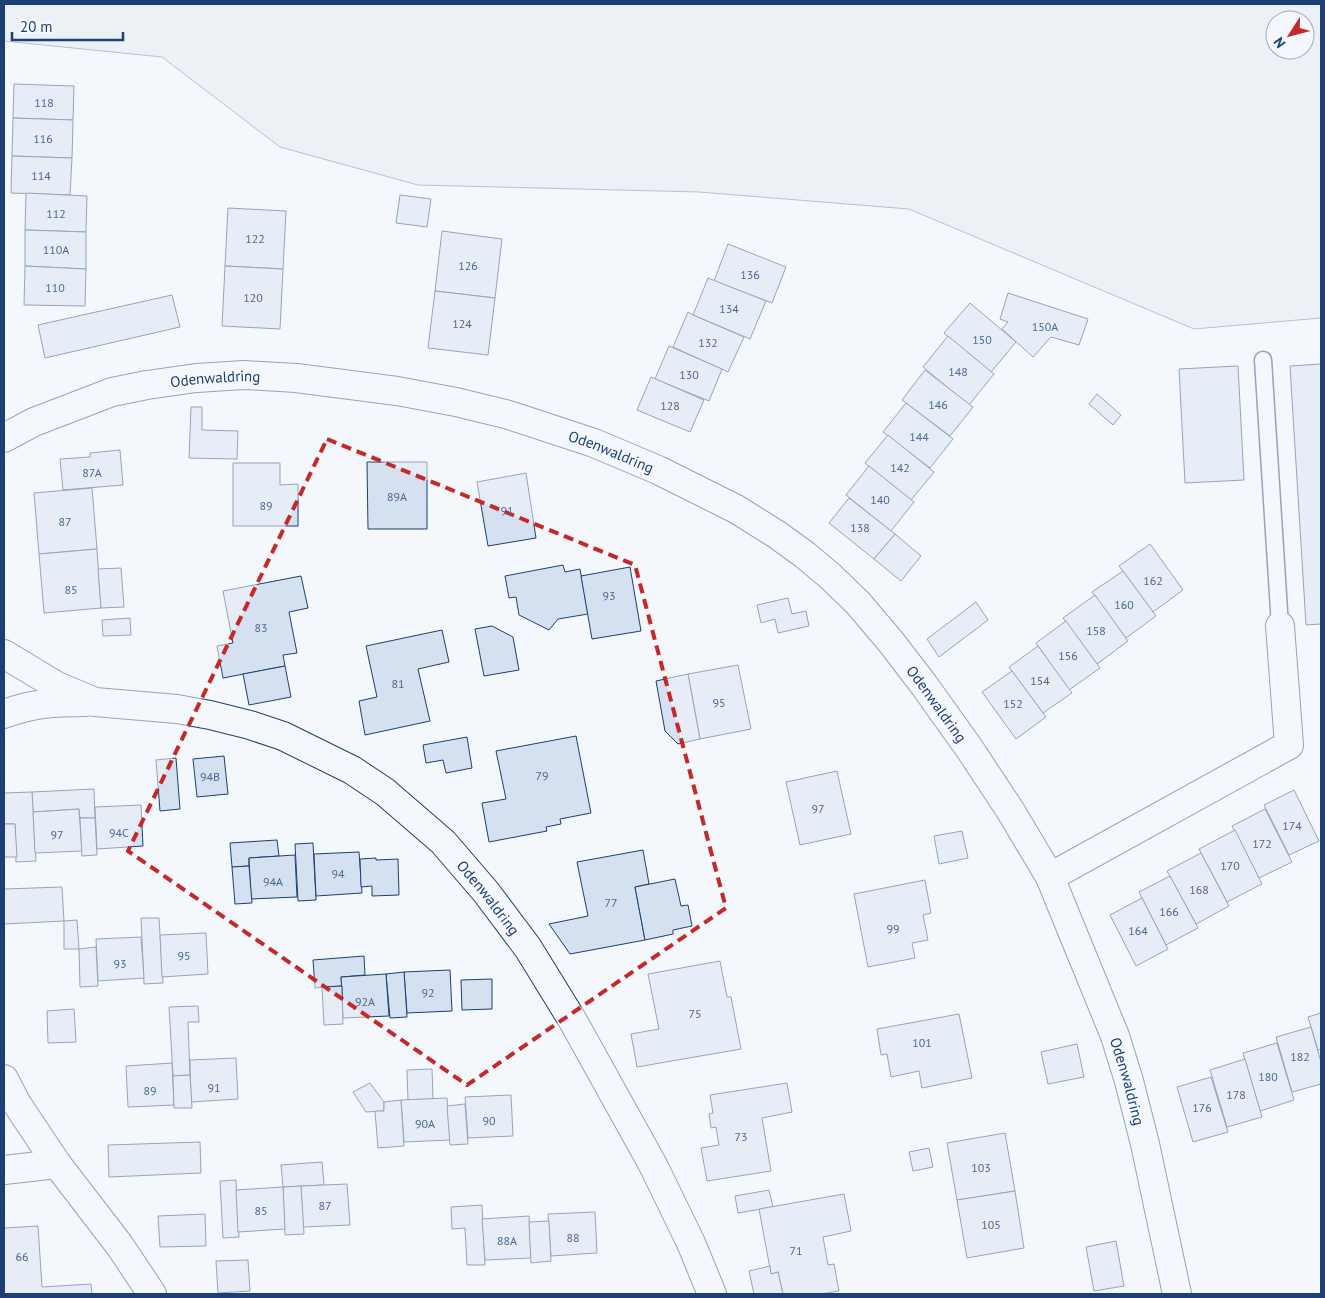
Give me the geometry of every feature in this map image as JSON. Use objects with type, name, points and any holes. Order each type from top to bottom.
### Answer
[{"type":"street","name":"Odenwaldring","points":[[4,438],[34,422],[112,392],[196,378],[244,375],[296,378],[397,391],[456,402],[509,415],[603,447],[658,470],[736,509],[804,554],[858,603],[924,685],[1010,810],[1050,876],[1115,1036],[1145,1144],[1177,1294]]},
{"type":"street","points":[[1050,876],[1288,745],[1280,626]]},
{"type":"street","name":"Odenwaldring","points":[[4,654],[57,686],[95,702]]},
{"type":"street","name":"Odenwaldring","points":[[4,714],[33,705],[57,702],[95,702],[177,709],[210,714],[283,736],[352,770],[385,792],[443,842],[486,892],[528,948],[574,1021],[654,1165],[691,1243],[712,1294]]},
{"type":"street","points":[[4,1079],[17,1104],[57,1164],[120,1246],[152,1294]]},
{"type":"street","points":[[4,1170],[57,1164]]},
{"type":"lane","points":[[1263,360],[1280,626]]},
{"type":"highlighted area","points":[[327,439],[635,565],[726,908],[467,1085],[128,851]]},
{"type":"shaded area","points":[[4,4],[1321,4],[1321,318],[1194,329],[909,209],[699,192],[418,185],[280,147],[162,57],[4,41]]},
{"type":"building","points":[[14,84],[74,86],[73,120],[13,118]]},
{"type":"building","points":[[13,118],[73,120],[72,158],[12,156]]},
{"type":"building","points":[[12,156],[72,158],[70,195],[11,193]]},
{"type":"building","points":[[26,193],[87,196],[86,232],[25,230]]},
{"type":"building","points":[[400,195],[431,199],[427,227],[396,223]]},
{"type":"building","points":[[228,208],[286,211],[283,269],[225,266]]},
{"type":"building","points":[[25,230],[86,232],[86,269],[25,266]]},
{"type":"building","points":[[442,231],[502,239],[495,298],[435,291]]},
{"type":"building","points":[[728,244],[786,267],[772,303],[714,281]]},
{"type":"building","points":[[25,266],[86,269],[85,306],[24,305]]},
{"type":"building","points":[[225,266],[283,269],[280,329],[222,326]]},
{"type":"building","points":[[708,278],[766,301],[750,339],[693,315]]},
{"type":"building","points":[[435,291],[495,298],[488,355],[428,348]]},
{"type":"building","points":[[1008,293],[1088,319],[1079,345],[1051,337],[1033,357],[1002,329],[1008,322],[1000,319]]},
{"type":"building","points":[[172,295],[180,327],[45,358],[38,325]]},
{"type":"building","points":[[970,303],[1016,342],[991,372],[944,333]]},
{"type":"building","points":[[688,312],[744,337],[728,372],[673,347]]},
{"type":"building","points":[[948,336],[994,374],[969,405],[923,367]]},
{"type":"building","points":[[669,346],[722,369],[709,401],[655,379]]},
{"type":"building","points":[[1321,364],[1321,624],[1306,625],[1290,366]]},
{"type":"building","points":[[1238,366],[1244,480],[1185,483],[1179,369]]},
{"type":"building","points":[[925,370],[973,407],[950,436],[902,400]]},
{"type":"building","points":[[651,377],[704,400],[690,432],[637,410]]},
{"type":"building","points":[[1097,394],[1121,415],[1113,425],[1089,404]]},
{"type":"building","points":[[906,403],[953,439],[930,468],[883,432]]},
{"type":"building","points":[[191,407],[202,407],[202,430],[238,431],[237,459],[189,458]]},
{"type":"building","points":[[888,435],[934,472],[911,500],[865,463]]},
{"type":"building","points":[[120,450],[123,485],[63,490],[60,459],[90,457],[90,453]]},
{"type":"building","points":[[367,462],[427,462],[427,529],[368,529]]},
{"type":"building","points":[[233,463],[280,463],[280,485],[298,484],[298,526],[233,526]]},
{"type":"building","points":[[869,466],[914,502],[891,531],[846,495]]},
{"type":"building","points":[[526,473],[536,538],[488,546],[477,482]]},
{"type":"building","points":[[92,488],[97,549],[39,554],[34,493]]},
{"type":"building","points":[[849,498],[895,534],[874,559],[829,523]]},
{"type":"building","points":[[895,534],[921,556],[901,581],[874,559]]},
{"type":"building","points":[[1150,544],[1183,590],[1153,612],[1119,566]]},
{"type":"building","points":[[97,549],[101,608],[44,613],[39,554]]},
{"type":"building","points":[[563,565],[565,572],[580,569],[588,614],[558,619],[549,630],[519,615],[516,597],[509,598],[505,576]]},
{"type":"building","points":[[630,567],[641,631],[592,639],[581,576]]},
{"type":"building","points":[[121,568],[124,607],[101,608],[98,569]]},
{"type":"building","points":[[1123,571],[1156,616],[1126,638],[1092,592]]},
{"type":"building","points":[[301,576],[308,608],[289,612],[297,653],[283,655],[285,666],[223,678],[217,646],[233,643],[223,591]]},
{"type":"building","points":[[1095,595],[1128,641],[1097,664],[1063,618]]},
{"type":"building","points":[[788,598],[792,614],[806,611],[809,626],[778,633],[775,619],[761,623],[757,605]]},
{"type":"building","points":[[976,602],[988,620],[939,657],[927,639]]},
{"type":"building","points":[[130,618],[131,635],[103,636],[102,620]]},
{"type":"building","points":[[1066,621],[1100,668],[1069,690],[1036,643]]},
{"type":"building","points":[[492,626],[513,637],[519,670],[484,676],[475,629]]},
{"type":"building","points":[[442,630],[449,662],[418,669],[430,721],[365,735],[359,701],[377,697],[366,646]]},
{"type":"building","points":[[1038,646],[1072,693],[1043,713],[1009,667]]},
{"type":"building","points":[[738,665],[751,729],[700,739],[688,674]]},
{"type":"building","points":[[285,666],[291,697],[249,705],[243,674]]},
{"type":"building","points":[[1012,671],[1046,717],[1016,739],[982,692]]},
{"type":"building","points":[[688,674],[700,739],[678,744],[665,731],[656,681]]},
{"type":"building","points":[[576,736],[591,813],[560,819],[561,824],[546,827],[547,831],[489,842],[482,803],[506,799],[496,751]]},
{"type":"building","points":[[467,737],[472,768],[446,773],[443,760],[426,763],[423,745]]},
{"type":"building","points":[[224,756],[228,794],[197,797],[193,759]]},
{"type":"building","points":[[176,758],[180,809],[160,811],[156,760]]},
{"type":"building","points":[[837,771],[851,834],[800,845],[786,782]]},
{"type":"building","points":[[94,789],[95,818],[80,818],[79,809],[33,812],[32,792]]},
{"type":"building","points":[[1294,790],[1319,841],[1289,855],[1264,805]]},
{"type":"building","points":[[32,792],[36,861],[16,862],[15,824],[4,824],[4,793]]},
{"type":"building","points":[[141,805],[143,846],[97,849],[95,807]]},
{"type":"building","points":[[79,809],[82,851],[35,853],[33,812]]},
{"type":"building","points":[[1265,809],[1292,862],[1259,878],[1232,826]]},
{"type":"building","points":[[80,818],[95,818],[97,855],[82,856]]},
{"type":"building","points":[[4,824],[15,824],[17,857],[4,857]]},
{"type":"building","points":[[1235,830],[1262,884],[1227,902],[1199,849]]},
{"type":"building","points":[[962,831],[968,858],[939,864],[934,836]]},
{"type":"building","points":[[277,840],[279,856],[249,858],[249,866],[232,867],[230,843]]},
{"type":"building","points":[[313,843],[316,900],[298,901],[295,844]]},
{"type":"building","points":[[643,850],[649,884],[635,887],[645,940],[570,954],[549,924],[588,916],[577,862]]},
{"type":"building","points":[[359,852],[362,893],[316,896],[314,854]]},
{"type":"building","points":[[1201,853],[1229,906],[1196,924],[1167,871]]},
{"type":"building","points":[[295,855],[297,897],[251,899],[249,858]]},
{"type":"building","points":[[376,858],[376,860],[398,859],[399,895],[372,896],[372,886],[361,887],[360,859]]},
{"type":"building","points":[[249,866],[252,903],[235,904],[232,867]]},
{"type":"building","points":[[1170,876],[1198,928],[1166,945],[1139,892]]},
{"type":"building","points":[[675,879],[681,906],[688,905],[692,926],[673,930],[673,934],[645,940],[635,887]]},
{"type":"building","points":[[925,880],[931,913],[923,915],[928,940],[912,943],[915,958],[868,967],[854,894]]},
{"type":"building","points":[[62,887],[64,921],[4,924],[4,889]]},
{"type":"building","points":[[1142,898],[1168,949],[1136,966],[1110,915]]},
{"type":"building","points":[[141,918],[159,918],[163,983],[144,984]]},
{"type":"building","points":[[77,920],[79,949],[64,949],[64,921]]},
{"type":"building","points":[[206,933],[208,974],[162,977],[160,935]]},
{"type":"building","points":[[141,937],[144,978],[98,981],[96,939]]},
{"type":"building","points":[[96,947],[98,986],[80,987],[79,949]]},
{"type":"building","points":[[364,956],[365,975],[341,977],[342,986],[315,988],[313,960]]},
{"type":"building","points":[[720,961],[727,997],[731,997],[741,1049],[637,1067],[631,1034],[659,1029],[648,974]]},
{"type":"building","points":[[450,970],[452,1011],[407,1013],[404,972]]},
{"type":"building","points":[[404,972],[407,1017],[390,1018],[386,974]]},
{"type":"building","points":[[386,974],[389,1016],[343,1018],[341,977]]},
{"type":"building","points":[[492,979],[492,1009],[462,1010],[461,980]]},
{"type":"building","points":[[342,986],[343,1024],[324,1025],[322,987]]},
{"type":"building","points":[[198,1006],[199,1022],[188,1022],[190,1075],[173,1076],[169,1007]]},
{"type":"building","points":[[74,1009],[76,1042],[48,1043],[47,1011]]},
{"type":"building","points":[[1321,1013],[1321,1049],[1318,1050],[1308,1017]]},
{"type":"building","points":[[959,1014],[972,1078],[922,1088],[919,1071],[891,1077],[887,1054],[881,1055],[877,1029]]},
{"type":"building","points":[[1311,1027],[1321,1062],[1321,1084],[1292,1092],[1276,1037]]},
{"type":"building","points":[[1277,1043],[1294,1100],[1260,1111],[1243,1053]]},
{"type":"building","points":[[1077,1044],[1084,1077],[1048,1084],[1041,1052]]},
{"type":"building","points":[[236,1058],[238,1099],[191,1102],[190,1060]]},
{"type":"building","points":[[1245,1059],[1262,1117],[1227,1127],[1210,1070]]},
{"type":"building","points":[[172,1063],[174,1105],[128,1107],[126,1066]]},
{"type":"building","points":[[432,1069],[433,1099],[408,1100],[407,1070]]},
{"type":"building","points":[[190,1075],[192,1108],[174,1108],[173,1076]]},
{"type":"building","points":[[1211,1077],[1228,1132],[1193,1142],[1177,1087]]},
{"type":"building","points":[[370,1083],[384,1102],[384,1111],[366,1112],[353,1092]]},
{"type":"building","points":[[787,1083],[792,1112],[762,1118],[771,1171],[707,1181],[701,1148],[719,1145],[716,1127],[711,1128],[709,1114],[713,1113],[710,1095]]},
{"type":"building","points":[[511,1095],[513,1136],[468,1138],[465,1097]]},
{"type":"building","points":[[447,1098],[450,1140],[404,1142],[401,1100]]},
{"type":"building","points":[[401,1100],[404,1146],[378,1148],[375,1111],[384,1111],[384,1102]]},
{"type":"building","points":[[465,1104],[468,1144],[450,1145],[447,1106]]},
{"type":"building","points":[[1005,1133],[1015,1191],[957,1200],[947,1143]]},
{"type":"building","points":[[200,1142],[201,1173],[109,1177],[108,1145]]},
{"type":"building","points":[[929,1148],[933,1167],[913,1171],[909,1152]]},
{"type":"building","points":[[322,1162],[324,1185],[283,1187],[281,1165]]},
{"type":"building","points":[[236,1180],[239,1237],[223,1238],[220,1181]]},
{"type":"building","points":[[347,1184],[350,1225],[303,1227],[301,1186]]},
{"type":"building","points":[[301,1186],[304,1234],[285,1235],[283,1187]]},
{"type":"building","points":[[283,1187],[285,1229],[238,1232],[236,1190]]},
{"type":"building","points":[[769,1190],[773,1207],[738,1213],[735,1196]]},
{"type":"building","points":[[1015,1191],[1024,1248],[967,1258],[957,1200]]},
{"type":"building","points":[[844,1194],[851,1231],[823,1237],[828,1265],[834,1264],[839,1291],[820,1294],[783,1294],[778,1272],[771,1274],[759,1209]]},
{"type":"building","points":[[482,1205],[485,1265],[467,1265],[465,1228],[452,1229],[451,1207]]},
{"type":"building","points":[[595,1212],[597,1253],[551,1256],[548,1214]]},
{"type":"building","points":[[205,1214],[206,1246],[160,1247],[158,1216]]},
{"type":"building","points":[[529,1216],[531,1258],[485,1260],[482,1219]]},
{"type":"building","points":[[549,1221],[551,1261],[531,1263],[529,1222]]},
{"type":"building","points":[[38,1226],[42,1287],[91,1284],[92,1294],[4,1294],[4,1228]]},
{"type":"building","points":[[1116,1241],[1124,1286],[1094,1291],[1086,1247]]},
{"type":"building","points":[[248,1260],[250,1291],[218,1293],[216,1261]]},
{"type":"building","points":[[770,1266],[771,1274],[778,1272],[783,1294],[754,1294],[749,1271]]}]
